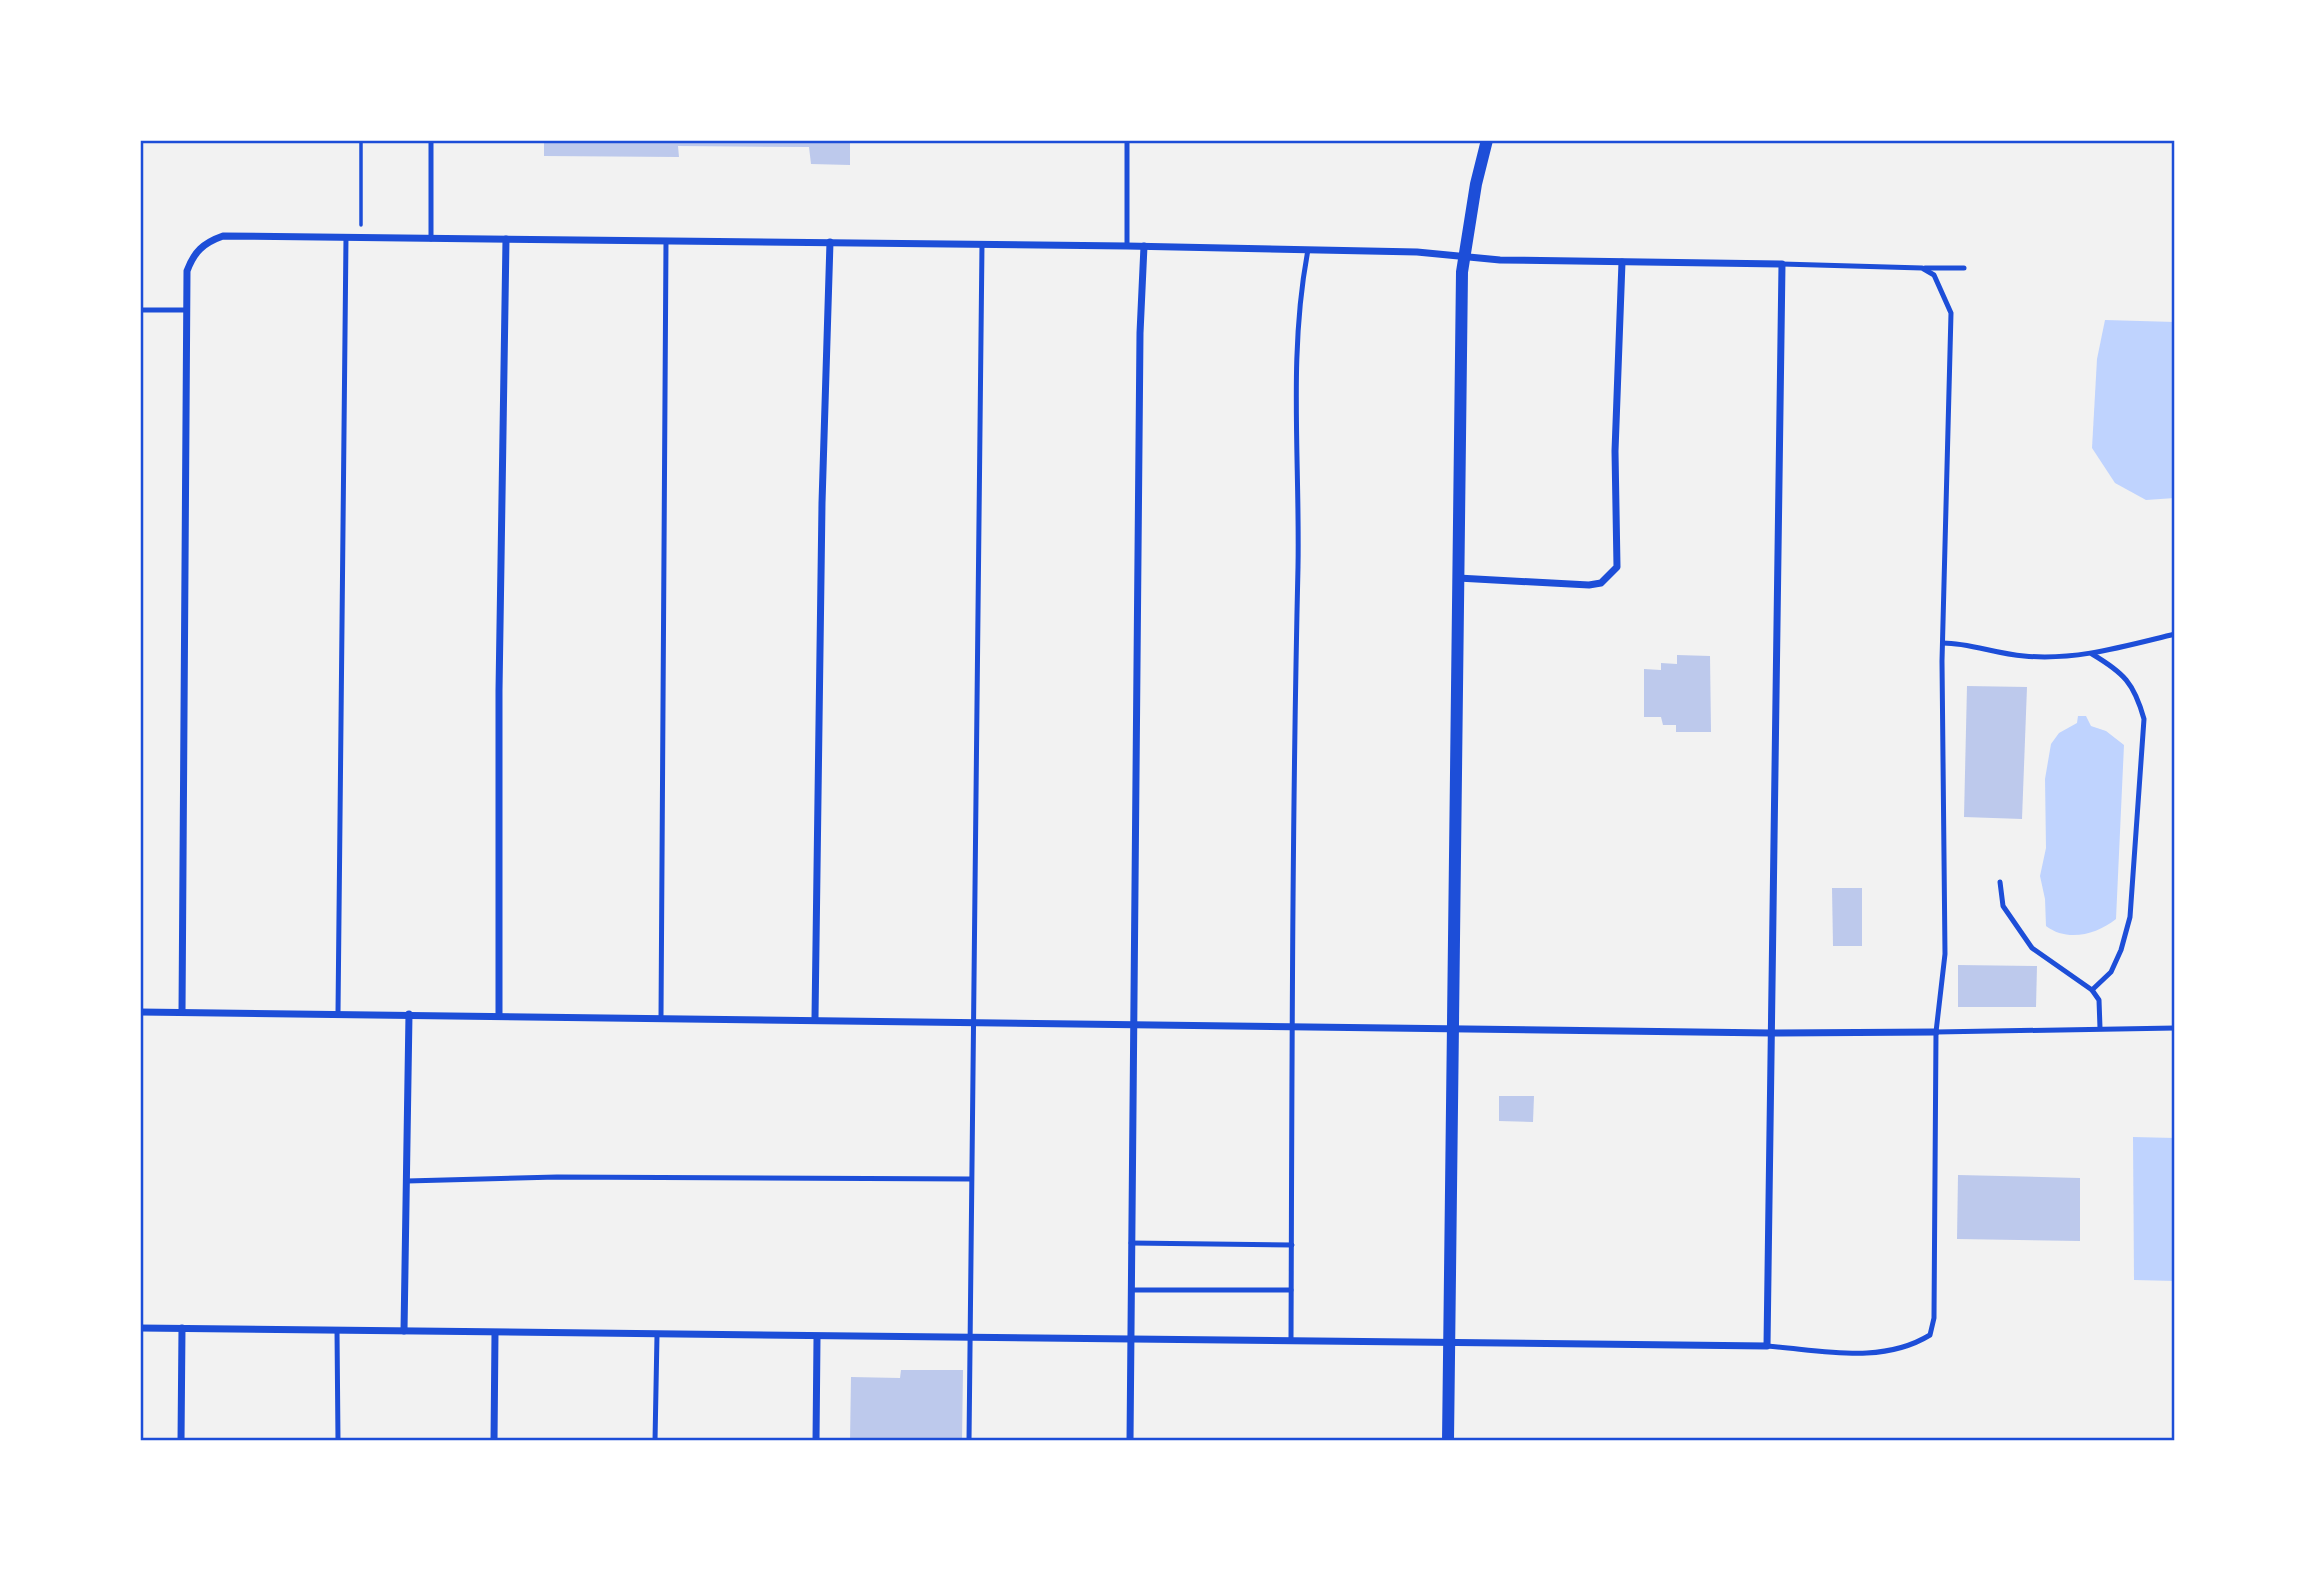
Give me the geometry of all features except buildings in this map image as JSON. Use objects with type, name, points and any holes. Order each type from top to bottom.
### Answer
[{"type":"street","points":[[1448,1441],[1464,257],[1487,140]]},
{"type":"street","points":[[140,1328],[817,1338],[1767,1346],[1782,264],[1622,262],[1144,246],[830,242],[223,236],[201,246],[192,257],[187,271],[182,1012]]},
{"type":"street","points":[[499,1015],[499,691],[506,239]]},
{"type":"street","points":[[815,1018],[822,503],[830,242]]},
{"type":"street","points":[[1129,1441],[1140,333],[1144,246]]},
{"type":"street","points":[[1458,578],[1589,585],[1601,583],[1616,567],[1615,451],[1622,262]]},
{"type":"street","points":[[140,1012],[815,1018],[1771,1033],[1936,1032]]},
{"type":"street","points":[[404,1331],[409,1014]]},
{"type":"street","points":[[181,1441],[182,1328]]},
{"type":"street","points":[[494,1441],[495,1333]]},
{"type":"street","points":[[816,1441],[817,1338]]},
{"type":"lane","points":[[430,140],[431,239]]},
{"type":"lane","points":[[1127,140],[1127,246]]},
{"type":"lane","points":[[338,1013],[346,237]]},
{"type":"lane","points":[[661,1017],[666,241]]},
{"type":"lane","points":[[969,1441],[982,244]]},
{"type":"lane","points":[[1291,1343],[1298,552],[1297,354],[1298,301],[1308,250]]},
{"type":"lane","points":[[1782,264],[1964,268]]},
{"type":"lane","points":[[1767,1346],[1872,1354],[1912,1346],[1930,1335],[1934,1318],[1936,1032],[1945,954],[1942,643],[1951,313],[1934,275],[1922,268]]},
{"type":"lane","points":[[140,310],[187,310]]},
{"type":"lane","points":[[1942,643],[2022,656],[2092,654],[2175,634]]},
{"type":"lane","points":[[2092,654],[2122,672],[2137,695],[2144,719],[2130,916],[2122,950],[2111,972],[2092,990]]},
{"type":"lane","points":[[2000,882],[2003,906],[2032,948],[2092,990],[2099,1000],[2100,1028]]},
{"type":"lane","points":[[1936,1032],[2175,1028]]},
{"type":"lane","points":[[407,1181],[557,1177],[971,1180]]},
{"type":"lane","points":[[1131,1243],[1292,1245]]},
{"type":"lane","points":[[1131,1290],[1291,1290]]},
{"type":"lane","points":[[337,1330],[338,1441]]},
{"type":"lane","points":[[655,1441],[657,1335]]},
{"type":"path","points":[[360,237],[361,140]]},
{"type":"water","points":[[2105,320],[2175,322],[2175,498],[2146,500],[2115,483],[2092,448],[2097,359]]},
{"type":"water","points":[[2078,716],[2086,716],[2091,726],[2106,731],[2124,745],[2116,919],[2100,929],[2072,935],[2054,931],[2046,926],[2045,899],[2040,876],[2046,848],[2045,779],[2051,744],[2059,733],[2077,723]]},
{"type":"water","points":[[2133,1137],[2175,1138],[2175,1281],[2134,1280]]}]
